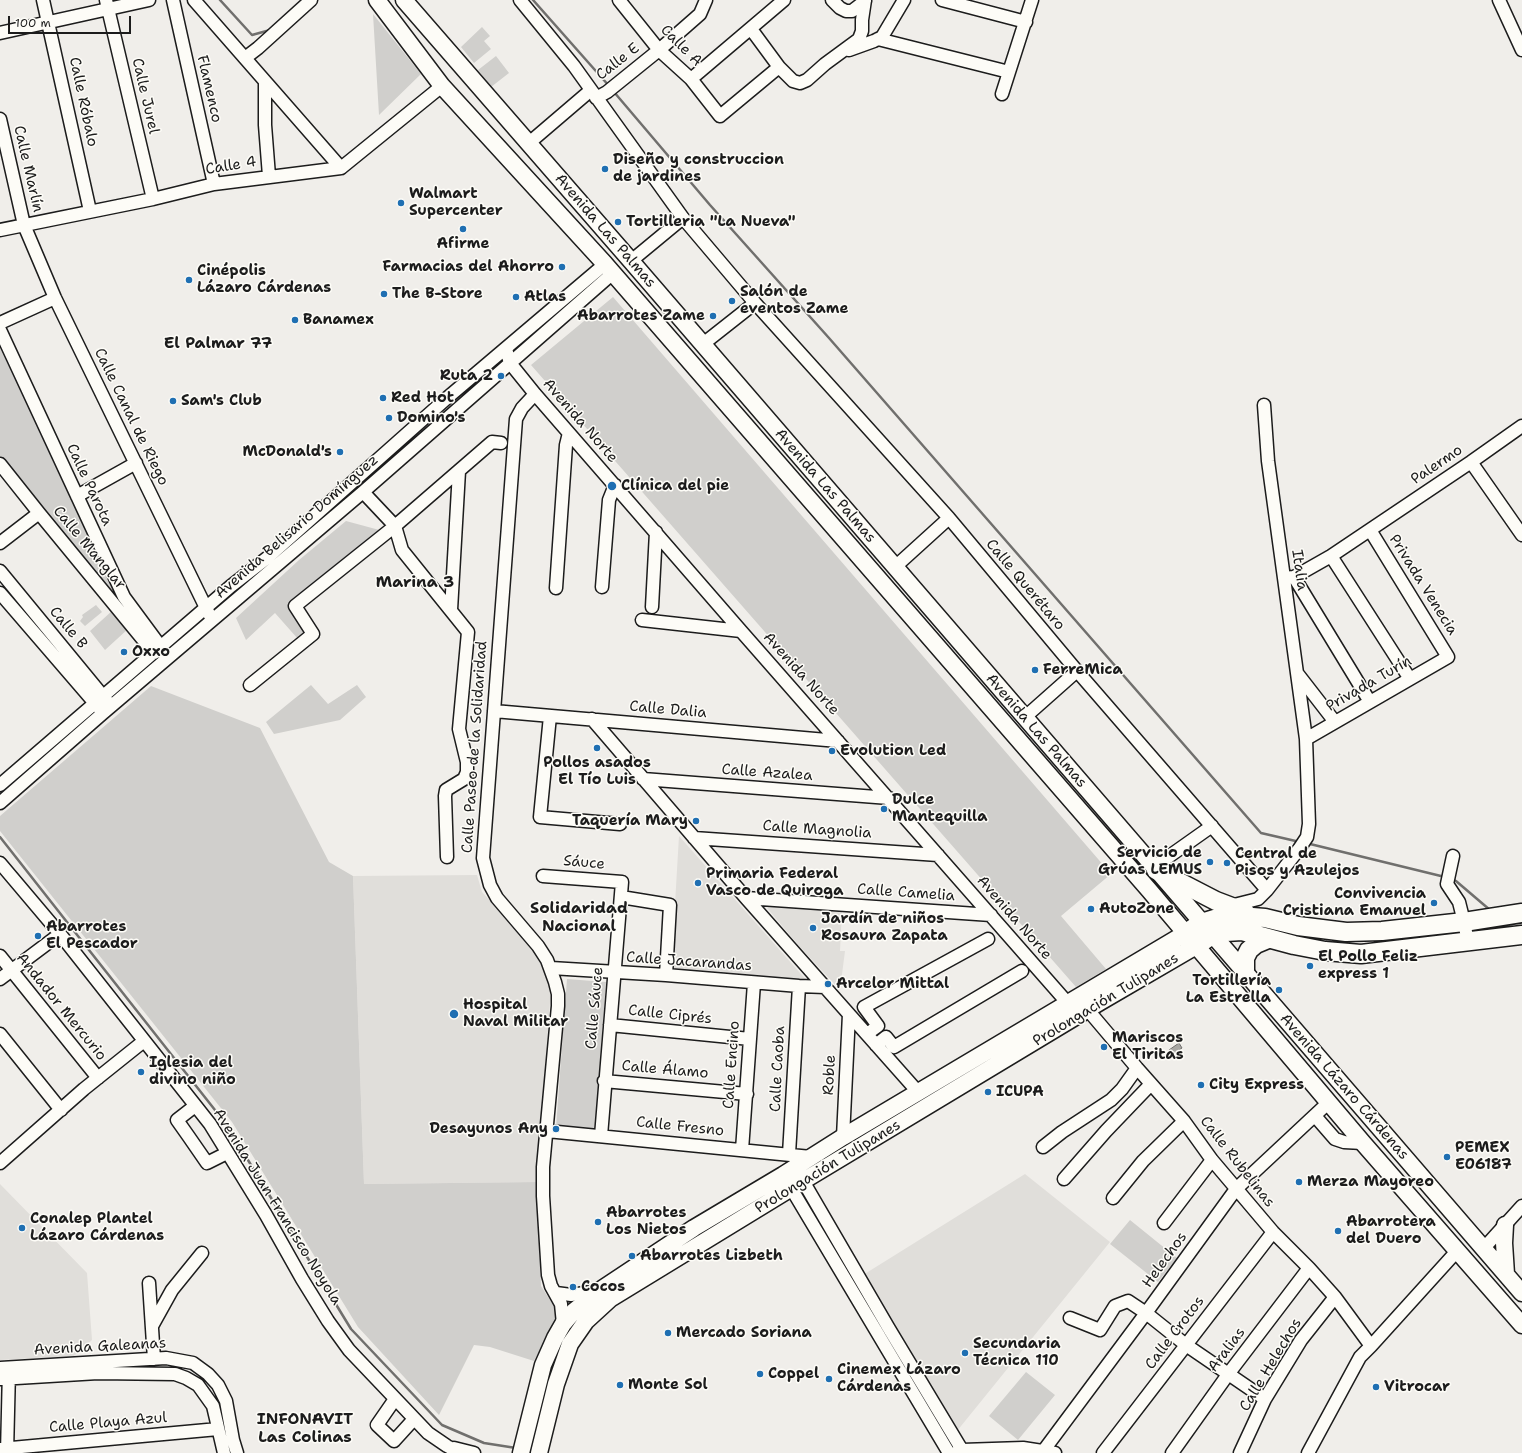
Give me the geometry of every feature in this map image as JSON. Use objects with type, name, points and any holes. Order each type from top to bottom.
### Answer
[{"type":"highway","points":[[1155,869],[1228,907],[1298,926],[1346,932],[1382,931],[1464,922],[1522,913]]},
{"type":"highway","points":[[1191,939],[1227,915],[1265,918]]},
{"type":"highway","points":[[1294,945],[1298,926]]},
{"type":"highway","points":[[1207,929],[1226,932],[1242,931],[1268,939],[1324,951],[1361,954],[1522,935]]},
{"type":"highway","points":[[1245,972],[1245,958],[1249,950],[1256,944],[1268,939]]},
{"type":"main road","name":"Avenida Las Palmas","points":[[377,0],[442,86],[609,268],[1191,939]]},
{"type":"main road","name":"Avenida Las Palmas","points":[[404,0],[631,260],[1024,718],[1245,972]]},
{"type":"main road","name":"Prolongación Tulipanes","points":[[521,1453],[543,1365],[563,1324],[574,1311],[599,1291],[792,1161],[811,1157],[1073,1000],[1191,939]]},
{"type":"main road","name":"Prolongación Tulipanes","points":[[539,1453],[556,1384],[570,1344],[586,1321],[610,1299],[1083,1013],[1191,939]]},
{"type":"main road","name":"Avenida Lázaro Cárdenas","points":[[1191,939],[1328,1103],[1522,1325]]},
{"type":"main road","name":"Avenida Lázaro Cárdenas","points":[[1245,972],[1522,1293]]},
{"type":"main road","points":[[993,1048],[1003,1062]]},
{"type":"main road","points":[[1505,1225],[1504,1243],[1506,1274]]},
{"type":"main road","points":[[527,1430],[544,1433]]},
{"type":"street","name":"Calle Róbalo","points":[[43,0],[90,211]]},
{"type":"street","points":[[0,33],[48,22],[107,4],[149,0]]},
{"type":"street","name":"Flamenco","points":[[173,0],[214,184]]},
{"type":"street","points":[[194,0],[341,168],[442,86]]},
{"type":"street","points":[[244,58],[258,48],[311,0]]},
{"type":"street","name":"Calle Querétaro","points":[[520,0],[598,93],[683,218],[755,304],[949,518],[1078,671],[1267,890]]},
{"type":"street","name":"Calle A","points":[[619,0],[659,50],[691,79],[720,116],[779,67]]},
{"type":"street","name":"Calle E","points":[[529,143],[598,93],[618,82],[659,50],[700,14],[706,0]]},
{"type":"street","points":[[691,79],[784,0]]},
{"type":"street","points":[[832,0],[840,8],[846,11],[852,10],[865,0]]},
{"type":"street","points":[[751,29],[779,67],[793,81],[800,83],[807,80],[859,39],[862,31],[865,0]]},
{"type":"street","points":[[841,52],[882,37],[904,0]]},
{"type":"street","points":[[942,0],[1026,22]]},
{"type":"street","points":[[1002,94],[1032,0]]},
{"type":"street","points":[[1499,0],[1522,50]]},
{"type":"street","name":"Calle Jurel","points":[[107,4],[153,199]]},
{"type":"street","points":[[878,39],[1009,72]]},
{"type":"street","points":[[265,81],[265,125],[269,176]]},
{"type":"street","name":"Calle Marlín","points":[[0,119],[24,225]]},
{"type":"street","name":"Calle 4","points":[[0,230],[153,199],[214,184],[341,168]]},
{"type":"street","points":[[631,260],[683,218]]},
{"type":"street","name":"Calle Canal de Riego","points":[[24,225],[55,298],[212,620]]},
{"type":"street","name":"Avenida Belisario Domínguez","points":[[0,785],[266,558],[447,398],[570,293],[609,268]]},
{"type":"street","name":"Avenida Belisario Domínguez","points":[[0,803],[363,492],[510,363],[579,302],[609,268]]},
{"type":"street","points":[[570,293],[579,302]]},
{"type":"street","points":[[0,323],[55,298]]},
{"type":"street","points":[[703,344],[755,304]]},
{"type":"street","name":"Calle Parota","points":[[0,330],[77,496],[120,600]]},
{"type":"street","name":"Avenida Norte","points":[[506,349],[510,363],[535,394],[741,632],[889,798],[991,916],[1073,1000],[1083,1013]]},
{"type":"street","name":"Calle Paseo de la Solidaridad","points":[[535,394],[522,408],[516,419],[483,849],[485,872],[490,885],[497,898],[538,946],[551,968],[558,994],[543,1167],[543,1202],[548,1275],[551,1286],[561,1304],[563,1324]]},
{"type":"street","name":"Italia","points":[[1264,405],[1268,461],[1289,577],[1296,672],[1306,739],[1309,824],[1307,837],[1267,890]]},
{"type":"street","name":"Palermo","points":[[1289,577],[1331,556],[1522,426]]},
{"type":"street","points":[[556,588],[566,446],[569,433]]},
{"type":"street","points":[[250,685],[313,634],[295,606],[395,526],[492,442],[501,443]]},
{"type":"street","points":[[1471,462],[1522,535]]},
{"type":"street","name":"Calle Manglar","points":[[0,464],[38,513],[120,600],[158,650]]},
{"type":"street","points":[[77,496],[136,464]]},
{"type":"street","points":[[451,610],[459,471]]},
{"type":"street","points":[[602,587],[609,500],[615,485]]},
{"type":"street","points":[[363,492],[395,526],[402,550],[468,632],[459,729],[467,772],[464,779],[446,790],[447,857]]},
{"type":"street","points":[[0,543],[38,513]]},
{"type":"street","points":[[895,567],[949,518]]},
{"type":"street","name":"Privada Venecia","points":[[1370,530],[1448,657]]},
{"type":"street","points":[[652,607],[656,532]]},
{"type":"street","points":[[1331,556],[1410,679]]},
{"type":"street","name":"Calle B","points":[[0,570],[108,709]]},
{"type":"street","points":[[1289,577],[1370,702]]},
{"type":"street","points":[[16,592],[2,600],[99,699]]},
{"type":"street","points":[[642,620],[741,632]]},
{"type":"street","name":"Privada Turín","points":[[1306,739],[1448,657]]},
{"type":"street","points":[[1024,718],[1078,671]]},
{"type":"street","points":[[1296,672],[1335,722]]},
{"type":"street","name":"Calle Dalia","points":[[494,711],[838,741]]},
{"type":"street","points":[[550,716],[540,817],[620,824]]},
{"type":"street","points":[[592,720],[746,898],[918,1092]]},
{"type":"street","name":"Calle Azalea","points":[[643,779],[889,798]]},
{"type":"street","points":[[1155,869],[1212,826]]},
{"type":"street","name":"Calle Magnolia","points":[[694,838],[938,855]]},
{"type":"street","points":[[1453,856],[1447,884],[1459,902],[1468,942]]},
{"type":"street","name":"Avenida Juan Francisco Noyola","points":[[0,863],[60,934],[210,1124],[328,1321],[349,1350],[428,1433],[447,1446]]},
{"type":"street","name":"Sáuce","points":[[543,876],[622,882]]},
{"type":"street","name":"Calle Sáuce","points":[[601,1136],[604,1081],[622,882]]},
{"type":"street","points":[[1228,907],[1258,899],[1267,890]]},
{"type":"street","points":[[621,897],[670,905],[666,975]]},
{"type":"street","name":"Calle Camelia","points":[[746,898],[991,916]]},
{"type":"street","points":[[1258,899],[1265,918]]},
{"type":"street","points":[[0,979],[60,934]]},
{"type":"street","points":[[988,939],[864,1007],[894,1047],[1022,971]]},
{"type":"street","name":"Andador Mercurio","points":[[0,956],[98,1078]]},
{"type":"street","name":"Calle Jacarandas","points":[[551,968],[825,987]]},
{"type":"street","name":"Calle Encino","points":[[742,1150],[754,983]]},
{"type":"street","name":"Calle Caoba","points":[[792,1161],[799,986]]},
{"type":"street","name":"Calle Rubelinas","points":[[1083,1013],[1137,1068],[1184,1120],[1212,1160],[1272,1232],[1309,1268],[1335,1297],[1371,1346]]},
{"type":"street","name":"Roble","points":[[843,1137],[849,1014]]},
{"type":"street","name":"Calle Ciprés","points":[[610,1025],[750,1039]]},
{"type":"street","points":[[867,1034],[878,1026]]},
{"type":"street","points":[[0,1034],[60,1110]]},
{"type":"street","points":[[876,1045],[886,1037]]},
{"type":"street","points":[[0,1162],[98,1078],[144,1041]]},
{"type":"street","points":[[1043,1147],[1062,1132],[1111,1100],[1122,1089],[1137,1068]]},
{"type":"street","name":"Calle Álamo","points":[[604,1081],[747,1094]]},
{"type":"street","points":[[1064,1179],[1106,1131],[1151,1084]]},
{"type":"street","name":"Helechos","points":[[1050,1452],[1146,1313],[1236,1189],[1328,1103]]},
{"type":"street","points":[[195,1106],[177,1120],[185,1132],[207,1163],[227,1153]]},
{"type":"street","points":[[1315,1116],[1335,1139],[1344,1142],[1363,1143]]},
{"type":"street","points":[[1112,1198],[1143,1161],[1184,1120]]},
{"type":"street","name":"Calle Fresno","points":[[547,1131],[742,1150],[792,1161]]},
{"type":"street","points":[[1164,1223],[1212,1160]]},
{"type":"street","points":[[792,1161],[797,1185],[883,1330],[958,1452],[1022,1450],[1050,1452]]},
{"type":"street","points":[[1484,1248],[1522,1206]]},
{"type":"street","name":"Calle Crotos","points":[[1103,1453],[1272,1232]]},
{"type":"street","points":[[1308,1453],[1360,1357],[1457,1251]]},
{"type":"street","points":[[152,1326],[172,1290],[202,1253]]},
{"type":"street","name":"Aralias","points":[[1172,1453],[1229,1373],[1309,1268]]},
{"type":"street","points":[[150,1283],[154,1359]]},
{"type":"street","name":"Prolongación Tulipanes","points":[[556,1293],[572,1295],[599,1291]]},
{"type":"street","name":"Calle Helechos","points":[[1240,1453],[1265,1399],[1301,1340],[1335,1297]]},
{"type":"street","points":[[1070,1318],[1100,1330],[1115,1306],[1128,1301],[1146,1313],[1186,1345],[1265,1399]]},
{"type":"street","points":[[883,1330],[950,1453]]},
{"type":"street","name":"Avenida Galeanas","points":[[5,1373],[98,1368],[166,1358],[193,1363],[208,1374],[218,1385],[226,1401],[237,1453]]},
{"type":"street","name":"Avenida Galeanas","points":[[98,1368],[175,1374],[198,1385],[213,1406],[224,1453]]},
{"type":"street","points":[[5,1373],[5,1450]]},
{"type":"street","points":[[395,1399],[377,1425],[394,1441],[414,1419]]},
{"type":"street","name":"Calle Playa Azul","points":[[5,1450],[218,1429]]},
{"type":"street","points":[[447,1446],[460,1453]]},
{"type":"street","points":[[447,1446],[474,1453]]},
{"type":"shaded area","points":[[373,14],[421,74],[379,115]]},
{"type":"shaded area","points":[[482,27],[490,36],[484,41],[491,49],[474,63],[461,47]]},
{"type":"shaded area","points":[[496,56],[509,73],[491,87],[478,70]]},
{"type":"shaded area","points":[[613,297],[1111,874],[1061,916],[1106,969],[1076,987],[531,365]]},
{"type":"shaded area","points":[[0,348],[119,591],[117,596],[113,595],[0,456]]},
{"type":"shaded area","points":[[346,521],[383,531],[292,604],[304,632],[298,639],[275,613],[246,640],[236,618],[299,560]]},
{"type":"shaded area","points":[[96,605],[102,612],[85,626],[80,621],[83,617],[82,615]]},
{"type":"shaded area","points":[[113,610],[128,629],[105,650],[90,631]]},
{"type":"shaded area","points":[[311,685],[328,704],[357,685],[366,697],[340,720],[274,734],[266,722]]},
{"type":"shaded area","points":[[151,686],[260,728],[329,862],[353,876],[364,1184],[537,1182],[541,1286],[559,1314],[534,1361],[490,1347],[474,1345],[439,1415],[358,1327],[232,1122],[0,831],[0,816]]},
{"type":"shaded area","name":"Primaria Federal Vasco de Quiroga","points":[[679,836],[808,982],[671,972]]},
{"type":"shaded area","name":"Hospital Naval Militar","points":[[477,875],[482,892],[537,952],[551,988],[537,1182],[364,1184],[353,876]]},
{"type":"shaded area","name":"Jardín de niños Rosaura Zapata","points":[[769,903],[842,909],[840,951],[845,951],[840,990],[800,947],[767,908]]},
{"type":"shaded area","points":[[567,979],[606,982],[595,1130],[556,1127]]},
{"type":"shaded area","points":[[1179,1043],[1182,1048],[1172,1055],[1169,1050]]},
{"type":"shaded area","name":"Secundaria Técnica 110","points":[[1025,1174],[1110,1242],[957,1431],[863,1275]]},
{"type":"shaded area","name":"Conalep Plantel Lázaro Cárdenas","points":[[0,1184],[87,1273],[92,1340],[74,1356],[0,1360]]},
{"type":"shaded area","points":[[1130,1220],[1177,1258],[1158,1282],[1110,1244]]},
{"type":"shaded area","points":[[1026,1372],[1055,1395],[1018,1440],[989,1416]]},
{"type":"waterway","points":[[220,0],[252,35],[270,30]]},
{"type":"waterway","points":[[533,0],[610,87]]},
{"type":"waterway","points":[[614,92],[710,205],[829,338],[1261,833],[1300,842]]},
{"type":"waterway","points":[[0,837],[226,1124],[351,1329],[442,1425],[484,1443],[516,1448]]},
{"type":"waterway","points":[[1306,843],[1445,877]]},
{"type":"waterway","points":[[1452,879],[1490,910]]},
{"type":"waterway","points":[[1506,926],[1513,928]]},
{"type":"place","name":"Diseño y construccion de jardines","points":[[605,169]]},
{"type":"place","name":"Walmart Supercenter","points":[[401,203]]},
{"type":"place","name":"Tortilleria \"La Nueva\"","points":[[618,222]]},
{"type":"place","name":"Afirme","points":[[463,229]]},
{"type":"place","name":"Farmacias del Ahorro","points":[[562,267]]},
{"type":"place","name":"Cinépolis Lázaro Cárdenas","points":[[189,280]]},
{"type":"place","name":"The B-Store","points":[[384,294]]},
{"type":"place","name":"Atlas","points":[[516,297]]},
{"type":"place","name":"Salón de eventos Zame","points":[[732,301]]},
{"type":"place","name":"Abarrotes Zame","points":[[713,316]]},
{"type":"place","name":"Banamex","points":[[295,320]]},
{"type":"place","name":"Ruta 2","points":[[501,376]]},
{"type":"place","name":"Red Hot","points":[[383,398]]},
{"type":"place","name":"Sam's Club","points":[[173,401]]},
{"type":"place","name":"Domino's","points":[[389,418]]},
{"type":"place","name":"McDonald's","points":[[340,452]]},
{"type":"place","name":"Clínica del pie","points":[[612,486]]},
{"type":"place","name":"Oxxo","points":[[124,652]]},
{"type":"place","name":"FerreMica","points":[[1035,670]]},
{"type":"place","name":"Pollos asados El Tío Luis","points":[[597,748]]},
{"type":"place","name":"Evolution Led","points":[[832,751]]},
{"type":"place","name":"Dulce Mantequilla","points":[[884,809]]},
{"type":"place","name":"Taquería Mary","points":[[696,821]]},
{"type":"place","name":"Servicio de Grúas LEMUS","points":[[1210,862]]},
{"type":"place","name":"Central de Pisos y Azulejos","points":[[1227,863]]},
{"type":"place","name":"Primaria Federal Vasco de Quiroga","points":[[698,883]]},
{"type":"place","name":"Convivencia Cristiana Emanuel","points":[[1434,903]]},
{"type":"place","name":"AutoZone","points":[[1091,909]]},
{"type":"place","name":"Jardín de niños Rosaura Zapata","points":[[813,928]]},
{"type":"place","name":"Abarrotes El Pescador","points":[[38,936]]},
{"type":"place","name":"El Pollo Feliz express 1","points":[[1310,966]]},
{"type":"place","name":"Arcelor Mittal","points":[[828,984]]},
{"type":"place","name":"Tortillería La Estrella","points":[[1279,990]]},
{"type":"place","name":"Hospital Naval Militar","points":[[454,1014]]},
{"type":"place","name":"Mariscos El Tiritas","points":[[1104,1047]]},
{"type":"place","name":"Iglesia del divino niño","points":[[141,1072]]},
{"type":"place","name":"City Express","points":[[1201,1085]]},
{"type":"place","name":"ICUPA","points":[[988,1092]]},
{"type":"place","name":"Desayunos Any","points":[[556,1129]]},
{"type":"place","name":"PEMEX E06187","points":[[1447,1157]]},
{"type":"place","name":"Merza Mayoreo","points":[[1299,1182]]},
{"type":"place","name":"Abarrotes Los Nietos","points":[[598,1222]]},
{"type":"place","name":"Conalep Plantel Lázaro Cárdenas","points":[[22,1228]]},
{"type":"place","name":"Abarrotera del Duero","points":[[1338,1231]]},
{"type":"place","name":"Abarrotes Lizbeth","points":[[632,1256]]},
{"type":"place","name":"Cocos","points":[[573,1287]]},
{"type":"place","name":"Mercado Soriana","points":[[668,1333]]},
{"type":"place","name":"Secundaria Técnica 110","points":[[965,1353]]},
{"type":"place","name":"Coppel","points":[[760,1374]]},
{"type":"place","name":"Cinemex Lázaro Cárdenas","points":[[829,1379]]},
{"type":"place","name":"Monte Sol","points":[[620,1385]]},
{"type":"place","name":"Vitrocar","points":[[1376,1387]]},
{"type":"district","name":"El Palmar 77","points":[[218,344]]},
{"type":"district","name":"Marina 3","points":[[415,583]]},
{"type":"district","name":"Solidaridad Nacional","points":[[579,918]]},
{"type":"district","name":"INFONAVIT Las Colinas","points":[[305,1429]]}]
